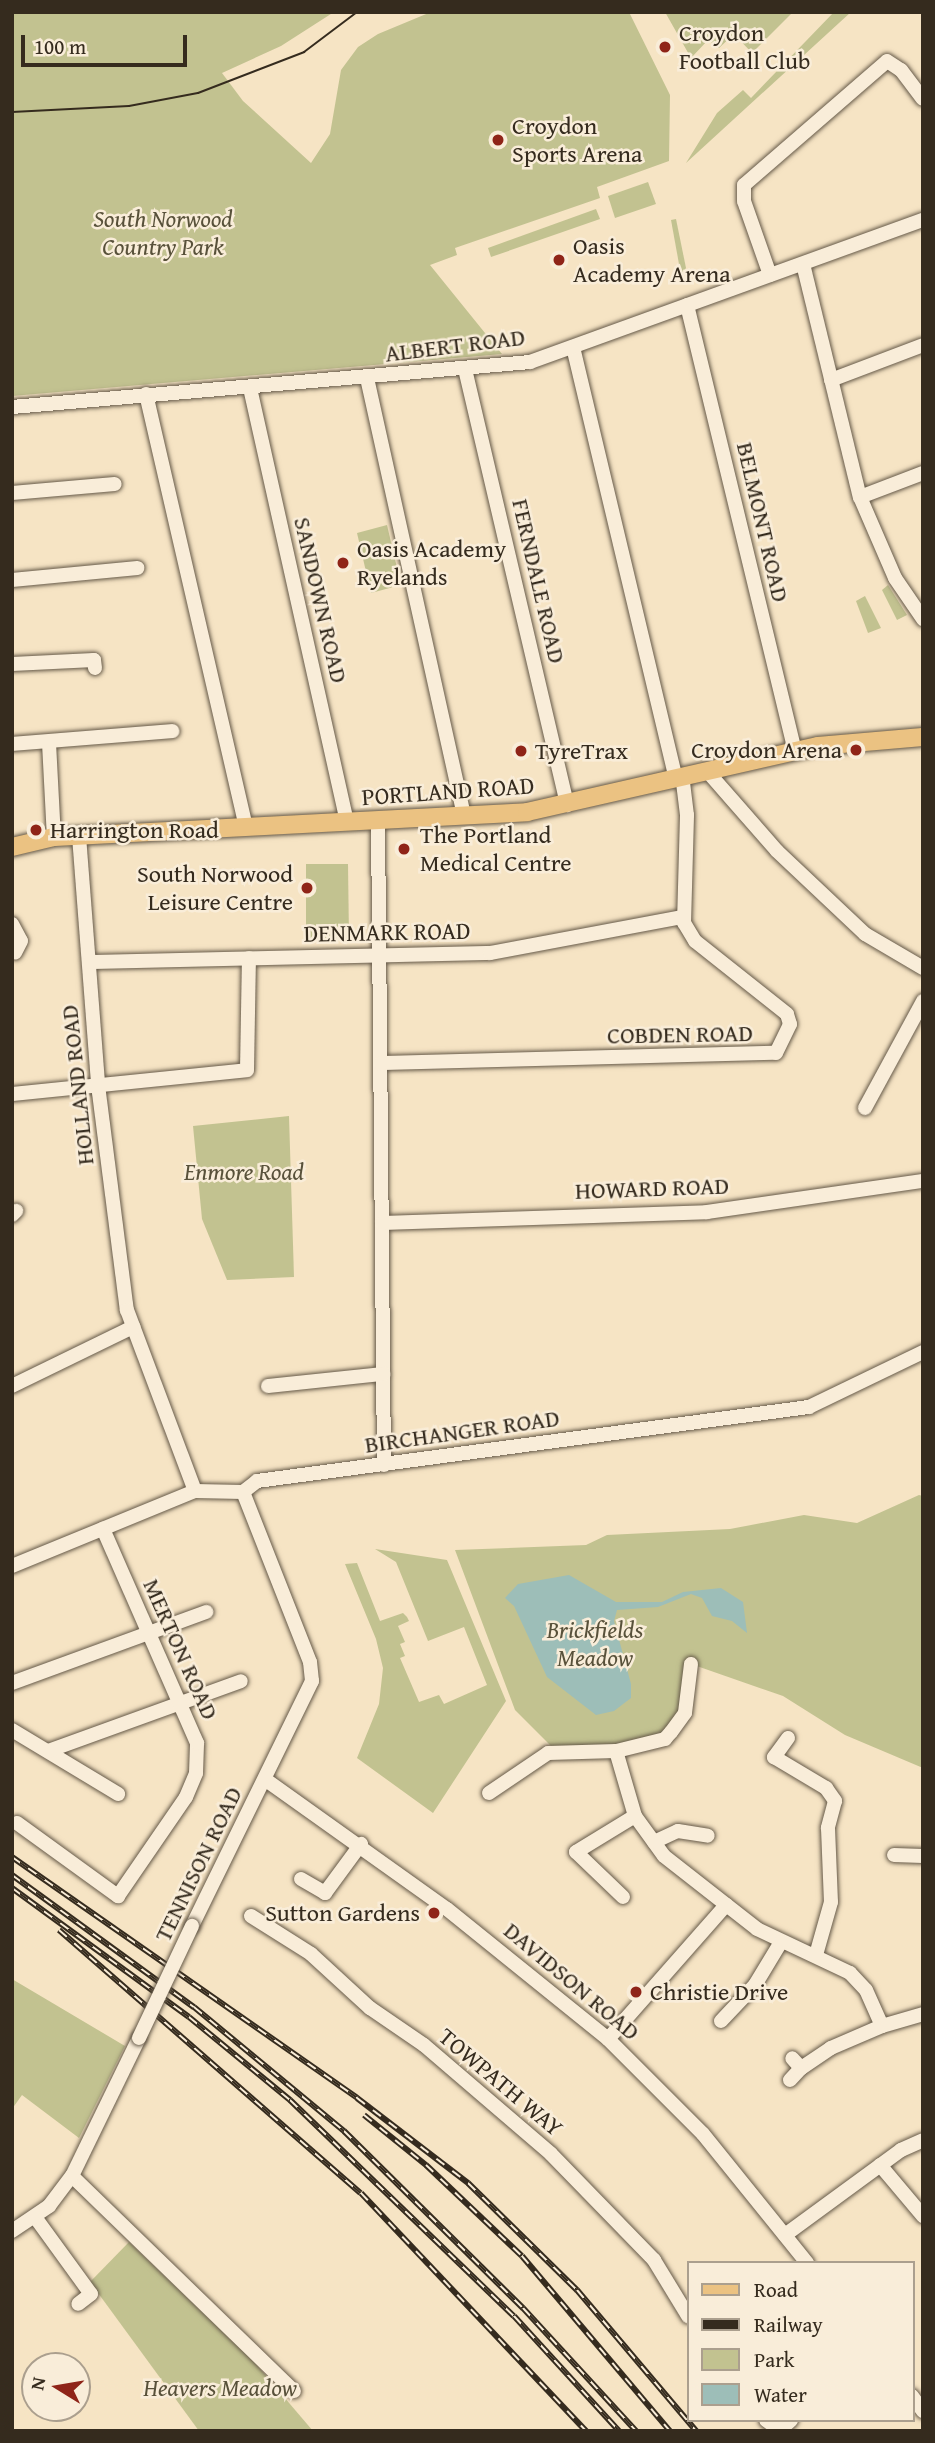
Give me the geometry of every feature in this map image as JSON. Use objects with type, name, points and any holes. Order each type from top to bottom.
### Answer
[{"type":"main road","name":"PORTLAND ROAD","points":[[12,847],[54,837],[243,819],[347,822],[464,816],[567,804],[794,750],[865,740],[923,737]]},
{"type":"street","points":[[770,275],[741,194],[744,185],[891,61],[923,99]]},
{"type":"street","name":"ALBERT ROAD","points":[[12,407],[530,362],[923,220]]},
{"type":"street","points":[[803,264],[860,497],[887,561],[918,603],[923,619]]},
{"type":"street","name":"BELMONT ROAD","points":[[687,305],[794,750]]},
{"type":"street","points":[[831,380],[923,345]]},
{"type":"street","points":[[573,346],[679,778],[687,823],[683,917]]},
{"type":"street","name":"FERNDALE ROAD","points":[[465,369],[567,804]]},
{"type":"street","points":[[367,378],[464,816]]},
{"type":"street","name":"SANDOWN ROAD","points":[[250,388],[347,822]]},
{"type":"street","points":[[146,394],[243,819]]},
{"type":"street","points":[[860,497],[923,472]]},
{"type":"street","points":[[12,493],[114,484]]},
{"type":"street","points":[[12,580],[137,568]]},
{"type":"street","points":[[12,664],[94,660],[95,668]]},
{"type":"street","points":[[12,744],[172,732]]},
{"type":"street","points":[[48,743],[54,837]]},
{"type":"street","points":[[707,771],[717,788],[777,851],[857,927],[881,947],[923,968]]},
{"type":"street","points":[[378,820],[383,1465]]},
{"type":"street","name":"HOLLAND ROAD","points":[[79,836],[98,1085],[133,1327],[195,1491]]},
{"type":"street","name":"DENMARK ROAD","points":[[89,962],[490,953],[683,917]]},
{"type":"street","name":"COBDEN ROAD","points":[[381,1063],[776,1053],[790,1024],[787,1014],[695,941],[683,917]]},
{"type":"street","points":[[12,923],[21,941],[15,953]]},
{"type":"street","points":[[12,1094],[247,1070],[249,958]]},
{"type":"street","points":[[865,1108],[923,1001]]},
{"type":"street","name":"HOWARD ROAD","points":[[382,1223],[707,1212],[923,1181]]},
{"type":"street","points":[[12,1386],[133,1327]]},
{"type":"street","name":"BIRCHANGER ROAD","points":[[12,1566],[195,1491],[243,1492],[257,1481],[810,1407],[923,1352]]},
{"type":"street","points":[[268,1386],[383,1374]]},
{"type":"street","name":"TENNISON ROAD","points":[[12,2231],[35,2217],[72,2176],[192,1926],[309,1693],[313,1672],[243,1492]]},
{"type":"street","name":"MERTON ROAD","points":[[17,1823],[118,1896],[186,1797],[196,1773],[197,1743],[103,1529]]},
{"type":"street","points":[[12,1683],[206,1612]]},
{"type":"street","points":[[489,1793],[548,1753],[616,1751],[665,1739],[685,1713],[691,1664]]},
{"type":"street","points":[[48,1751],[240,1681]]},
{"type":"street","points":[[12,1730],[118,1794]]},
{"type":"street","points":[[788,1738],[774,1757],[826,1788],[835,1801],[828,1828],[831,1902],[816,1955]]},
{"type":"street","points":[[616,1751],[635,1816],[664,1856],[726,1905],[781,1942],[816,1955],[858,1980],[881,2026]]},
{"type":"street","name":"DAVIDSON ROAD","points":[[265,1780],[361,1844],[608,2039],[703,2134],[805,2261]]},
{"type":"street","points":[[623,1897],[576,1852],[635,1816]]},
{"type":"street","points":[[654,1842],[678,1831],[708,1836]]},
{"type":"street","points":[[301,1879],[325,1893],[361,1844]]},
{"type":"street","points":[[894,1855],[923,1856]]},
{"type":"street","points":[[608,2039],[726,1905]]},
{"type":"street","name":"TOWPATH WAY","points":[[251,1916],[311,1954],[370,2008],[424,2045],[551,2154],[654,2260],[687,2314]]},
{"type":"street","points":[[722,2021],[755,1986],[781,1942]]},
{"type":"street","points":[[790,2080],[797,2063],[881,2026],[923,2014]]},
{"type":"street","points":[[785,2235],[880,2165],[923,2140]]},
{"type":"street","points":[[880,2165],[923,2216]]},
{"type":"street","points":[[72,2176],[294,2391]]},
{"type":"street","points":[[35,2217],[91,2294],[78,2304]]},
{"type":"street","points":[[766,2426],[787,2427]]},
{"type":"green space","name":"South Norwood Country Park","points":[[12,12],[334,12],[281,46],[222,73],[243,101],[311,163],[330,134],[341,70],[358,47],[378,34],[431,12],[629,12],[670,95],[669,161],[597,187],[600,198],[455,248],[457,255],[430,265],[502,354],[12,396]]},
{"type":"green space","points":[[665,12],[793,12],[752,53],[734,34],[719,48],[708,40],[691,58]]},
{"type":"green space","points":[[834,12],[851,12],[686,163],[717,113],[743,90],[751,98]]},
{"type":"green space","points":[[648,182],[656,204],[615,218],[608,196]]},
{"type":"green space","points":[[596,209],[600,219],[491,257],[488,248]]},
{"type":"green space","points":[[676,219],[686,268],[681,275],[671,220]]},
{"type":"green space","points":[[387,525],[401,585],[371,593],[357,533]]},
{"type":"green space","points":[[888,585],[907,615],[897,620],[882,590]]},
{"type":"green space","points":[[865,596],[881,628],[868,633],[856,601]]},
{"type":"green space","name":"South Norwood Leisure Centre","points":[[306,864],[348,864],[349,939],[306,939]]},
{"type":"green space","name":"Enmore Road","points":[[289,1116],[294,1277],[227,1280],[202,1219],[193,1126]]},
{"type":"green space","name":"Brickfields Meadow","points":[[919,1495],[923,1496],[923,1768],[845,1735],[783,1696],[691,1664],[683,1712],[668,1743],[553,1748],[515,1710],[455,1550],[586,1545],[607,1535],[730,1529],[804,1515],[857,1523]]},
{"type":"green space","points":[[375,1549],[447,1560],[506,1701],[433,1813],[357,1758],[379,1704],[383,1668],[376,1639],[345,1564],[357,1563],[380,1621],[403,1613],[407,1617],[409,1621],[398,1626],[405,1642],[400,1644],[405,1656],[400,1658],[419,1702],[439,1695],[444,1704],[487,1685],[464,1627],[428,1641],[396,1562]]},
{"type":"green space","points":[[12,1979],[125,2046],[79,2138],[22,2095],[12,2109]]},
{"type":"green space","name":"Heavers Meadow","points":[[129,2242],[255,2363],[313,2431],[199,2431],[90,2282]]},
{"type":"water","points":[[569,1575],[616,1602],[662,1602],[683,1592],[721,1588],[743,1602],[747,1633],[732,1621],[712,1616],[702,1598],[691,1594],[658,1607],[617,1610],[614,1621],[631,1684],[631,1698],[614,1711],[596,1715],[547,1677],[514,1606],[505,1598],[518,1584]]},
{"type":"tram line","points":[[12,112],[129,106],[198,93],[304,52],[357,12]]},
{"type":"railway","points":[[12,1857],[357,2098],[468,2183],[577,2290],[687,2420]]},
{"type":"railway","points":[[12,1875],[194,2007],[344,2131],[523,2308],[636,2431]]},
{"type":"railway","points":[[12,1888],[189,2017],[290,2100],[514,2316],[619,2431]]},
{"type":"railway","points":[[59,1930],[361,2193],[586,2431]]},
{"type":"railway","points":[[364,2115],[426,2165],[522,2256],[670,2431]]},
{"type":"railway","points":[[688,2422],[696,2431]]},
{"type":"place","name":"Croydon Football Club","points":[[665,47]]},
{"type":"place","name":"Croydon Sports Arena","points":[[498,140]]},
{"type":"place","name":"Oasis Academy Arena","points":[[559,260]]},
{"type":"place","name":"Oasis Academy Ryelands","points":[[343,563]]},
{"type":"place","name":"Croydon Arena","points":[[856,750]]},
{"type":"place","name":"TyreTrax","points":[[521,751]]},
{"type":"place","name":"Harrington Road","points":[[36,830]]},
{"type":"place","name":"The Portland Medical Centre","points":[[404,849]]},
{"type":"place","name":"South Norwood Leisure Centre","points":[[307,888]]},
{"type":"place","name":"Sutton Gardens","points":[[434,1913]]},
{"type":"place","name":"Christie Drive","points":[[636,1992]]}]
